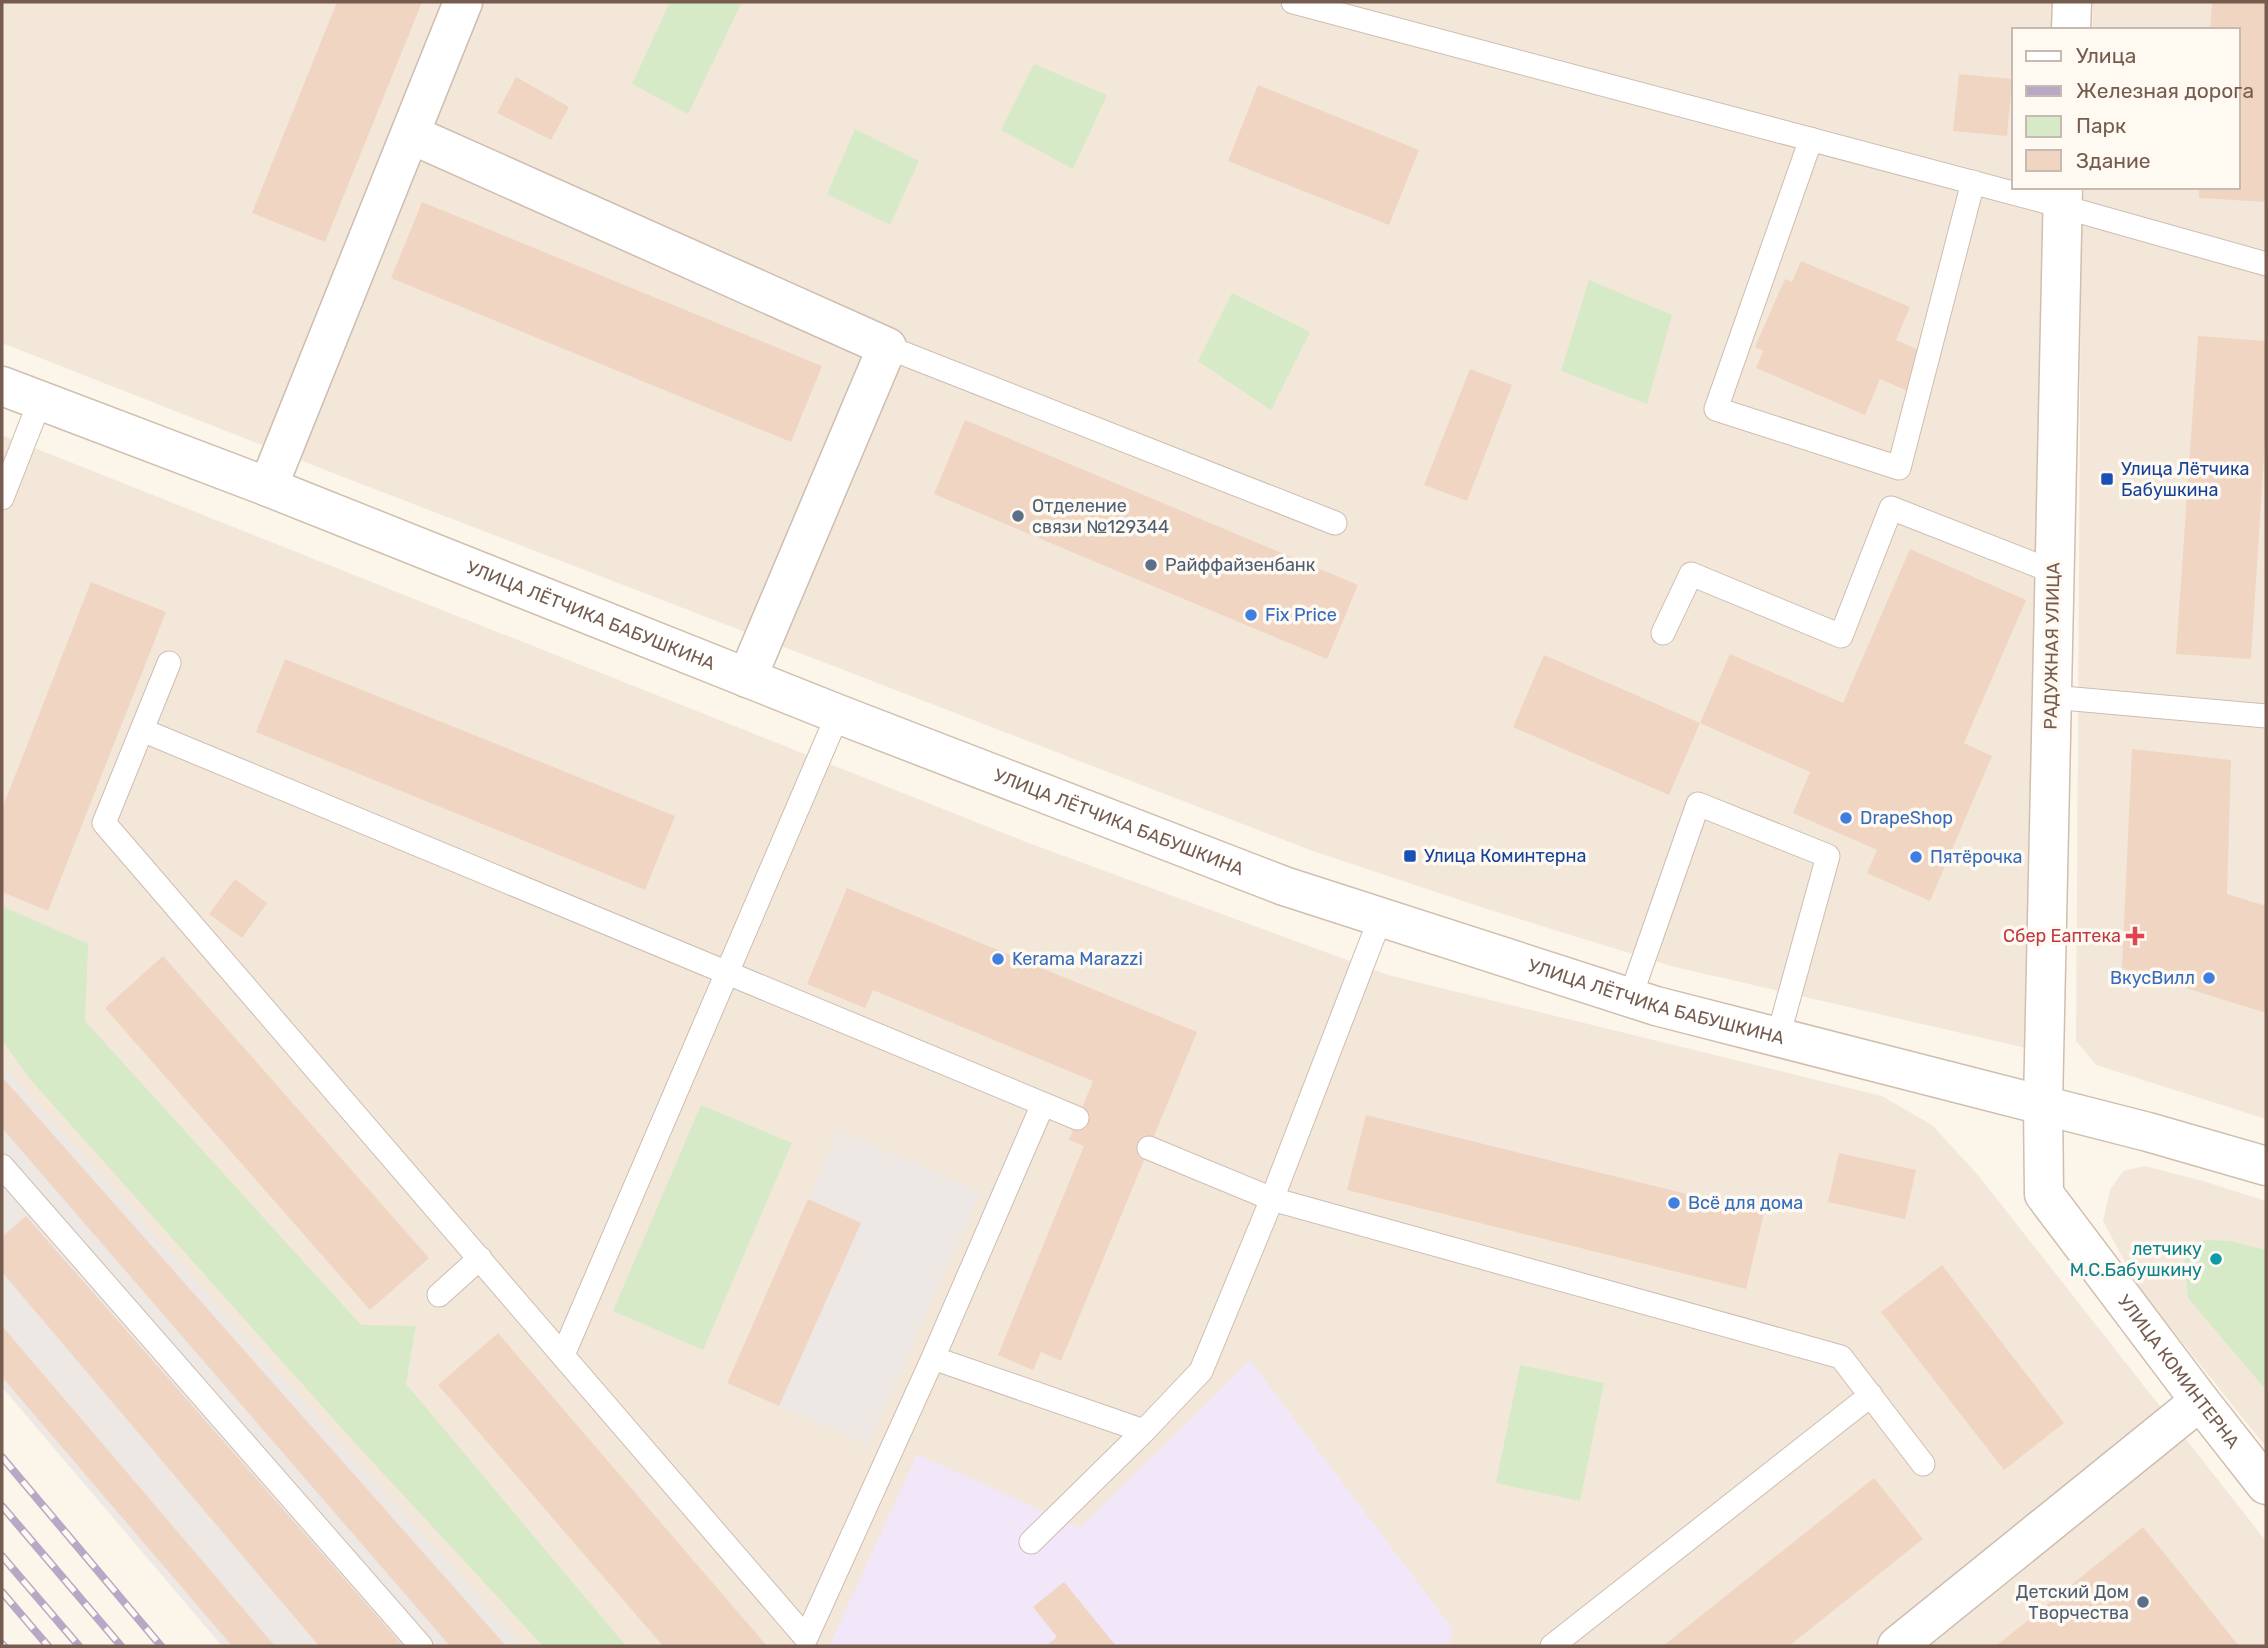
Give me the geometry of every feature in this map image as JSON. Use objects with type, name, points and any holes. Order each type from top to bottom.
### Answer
[{"type":"street","points":[[268,487],[463,2]]},
{"type":"street","points":[[2071,28],[2072,2]]},
{"type":"street","points":[[410,134],[887,346],[747,678]]},
{"type":"street","name":"РАДУЖНАЯ УЛИЦА","points":[[2043,1104],[2062,197]]},
{"type":"street","name":"УЛИЦА ЛЁТЧИКА БАБУШКИНА","points":[[2,386],[268,487],[838,714],[1284,886],[1630,998],[2043,1104],[2266,1166]]},
{"type":"street","name":"УЛИЦА КОМИНТЕРНА","points":[[2043,1104],[2044,1194],[2266,1485]]},
{"type":"street","points":[[1897,1646],[2200,1401]]},
{"type":"lane","points":[[1293,2],[1973,183],[2062,197],[2266,264]]},
{"type":"lane","points":[[1811,139],[1716,409],[1899,468],[1973,183]]},
{"type":"lane","points":[[887,346],[1335,523]]},
{"type":"lane","points":[[2,498],[40,401]]},
{"type":"lane","points":[[1663,633],[1691,573],[1841,636],[1891,508],[2054,572]]},
{"type":"lane","points":[[169,663],[104,823],[806,1638],[933,1359],[1043,1104]]},
{"type":"lane","points":[[2051,697],[2266,716]]},
{"type":"lane","points":[[563,1354],[838,714]]},
{"type":"lane","points":[[142,730],[1077,1118]]},
{"type":"lane","points":[[1630,998],[1698,804],[1828,856],[1778,1037]]},
{"type":"lane","points":[[1031,1542],[1201,1371],[1272,1199],[1380,919]]},
{"type":"lane","points":[[1149,1148],[1272,1199],[1841,1357],[1923,1464]]},
{"type":"lane","points":[[2,1166],[421,1646]]},
{"type":"lane","points":[[439,1295],[480,1258]]},
{"type":"lane","points":[[933,1359],[1144,1431]]},
{"type":"lane","points":[[1552,1646],[1871,1395]]},
{"type":"shaded area","points":[[2,2],[2055,2],[2054,28],[2012,28],[2012,189],[2046,189],[2026,1048],[1671,966],[1310,850],[2,343]]},
{"type":"shaded area","points":[[2093,2],[2266,2],[2266,1119],[2096,1065],[2076,1041],[2081,249],[2084,189],[2240,189],[2240,28],[2092,28]]},
{"type":"shaded area","points":[[2,435],[1026,842],[1388,975],[1882,1096],[1932,1125],[1978,1175],[2266,1541],[2266,1646],[523,1646],[2,1064]],"holes":[[[839,1130],[979,1192],[727,1383]]]},
{"type":"shaded area","points":[[2,1064],[523,1646],[222,1646],[2,1387]]},
{"type":"shaded area","points":[[839,1130],[980,1192],[868,1445],[727,1383]]},
{"type":"shaded area","points":[[2145,1166],[2266,1201],[2266,1447],[2139,1288],[2103,1221],[2110,1190],[2123,1171]]},
{"type":"shaded area","points":[[1250,1360],[1453,1629],[1449,1646],[829,1646],[917,1454],[1080,1528]]},
{"type":"green space","points":[[670,2],[742,2],[688,114],[632,84]]},
{"type":"green space","points":[[1034,64],[1107,95],[1073,169],[1001,130]]},
{"type":"green space","points":[[855,129],[919,161],[890,225],[827,194]]},
{"type":"green space","points":[[1589,280],[1672,315],[1647,404],[1561,371]]},
{"type":"green space","points":[[1232,293],[1310,332],[1271,410],[1198,361]]},
{"type":"green space","points":[[2,906],[88,944],[85,1021],[361,1325],[416,1326],[406,1384],[626,1646],[543,1646],[355,1443],[29,1078],[2,1040]]},
{"type":"green space","points":[[701,1105],[792,1143],[703,1350],[613,1311]]},
{"type":"green space","points":[[2204,1240],[2230,1241],[2266,1250],[2266,1390],[2188,1298],[2184,1256]]},
{"type":"green space","points":[[1520,1365],[1604,1383],[1580,1501],[1496,1483]]},
{"type":"building","points":[[337,2],[422,2],[325,242],[252,213]]},
{"type":"building","points":[[2212,2],[2266,2],[2266,202],[2199,198],[2199,189],[2240,189],[2240,28],[2210,28]]},
{"type":"building","points":[[1959,74],[2012,79],[2007,136],[1953,131]]},
{"type":"building","points":[[516,77],[569,107],[551,140],[497,113]]},
{"type":"building","points":[[1258,85],[1419,150],[1389,225],[1228,161]]},
{"type":"building","points":[[422,202],[822,366],[791,442],[391,278]]},
{"type":"building","points":[[1801,261],[1910,307],[1896,340],[1935,357],[1919,396],[1880,379],[1865,415],[1756,368],[1763,351],[1755,347],[1785,279],[1792,282]]},
{"type":"building","points":[[2198,336],[2266,341],[2266,423],[2251,659],[2176,654]]},
{"type":"building","points":[[1470,369],[1512,385],[1467,501],[1424,485]]},
{"type":"building","points":[[965,420],[1358,585],[1327,659],[934,494]]},
{"type":"building","points":[[1910,549],[2026,600],[1964,743],[1992,756],[1930,901],[1867,873],[1877,850],[1793,813],[1810,772],[1700,723],[1730,654],[1843,703]]},
{"type":"building","points":[[91,582],[166,612],[48,911],[2,892],[2,809]]},
{"type":"building","points":[[1544,655],[1700,723],[1669,795],[1513,727]]},
{"type":"building","points":[[285,659],[675,816],[645,890],[256,732]]},
{"type":"building","points":[[2132,749],[2231,760],[2227,894],[2266,906],[2266,1013],[2122,968]]},
{"type":"building","points":[[235,879],[267,903],[242,938],[209,914]]},
{"type":"building","points":[[847,888],[1197,1032],[1061,1361],[1041,1352],[1033,1370],[998,1355],[1084,1146],[1069,1140],[1093,1081],[873,990],[865,1008],[807,984]]},
{"type":"building","points":[[163,956],[429,1258],[370,1310],[105,1008]]},
{"type":"building","points":[[3,1078],[506,1646],[450,1646],[2,1128]]},
{"type":"building","points":[[1366,1115],[1764,1213],[1746,1289],[1347,1190]]},
{"type":"building","points":[[1839,1153],[1916,1170],[1905,1219],[1828,1202]]},
{"type":"building","points":[[808,1199],[861,1223],[779,1406],[727,1383]]},
{"type":"building","points":[[26,1216],[403,1646],[319,1646],[2,1272],[2,1237]]},
{"type":"building","points":[[1942,1265],[2064,1423],[2004,1470],[1881,1312]]},
{"type":"building","points":[[2,1326],[275,1646],[232,1646],[2,1377]]},
{"type":"building","points":[[498,1333],[767,1646],[663,1646],[438,1385]]},
{"type":"building","points":[[1874,1478],[1923,1539],[1789,1646],[1663,1646]]},
{"type":"building","points":[[2143,1527],[2239,1646],[1996,1646]]},
{"type":"building","points":[[1064,1582],[1116,1646],[1046,1646],[1057,1637],[1033,1607]]},
{"type":"railway","points":[[2,1457],[161,1646]]},
{"type":"railway","points":[[2,1506],[121,1646]]},
{"type":"railway","points":[[2,1556],[79,1646]]},
{"type":"railway","points":[[2,1592],[48,1646]]},
{"type":"place","name":"Улица Лётчика Бабушкина","points":[[2107,479]]},
{"type":"place","name":"Отделение связи №129344","points":[[1018,516]]},
{"type":"place","name":"Райффайзенбанк","points":[[1151,565]]},
{"type":"place","name":"Fix Price","points":[[1251,615]]},
{"type":"place","name":"DrapeShop","points":[[1846,818]]},
{"type":"place","name":"Улица Коминтерна","points":[[1410,856]]},
{"type":"place","name":"Пятёрочка","points":[[1916,857]]},
{"type":"place","name":"Сбер Еаптека","points":[[2135,936]]},
{"type":"place","name":"Kerama Marazzi","points":[[998,959]]},
{"type":"place","name":"ВкусВилл","points":[[2209,978]]},
{"type":"place","name":"Всё для дома","points":[[1674,1203]]},
{"type":"place","name":"летчику М.С.Бабушкину","points":[[2216,1259]]},
{"type":"place","name":"Детский Дом Творчества","points":[[2143,1602]]}]
